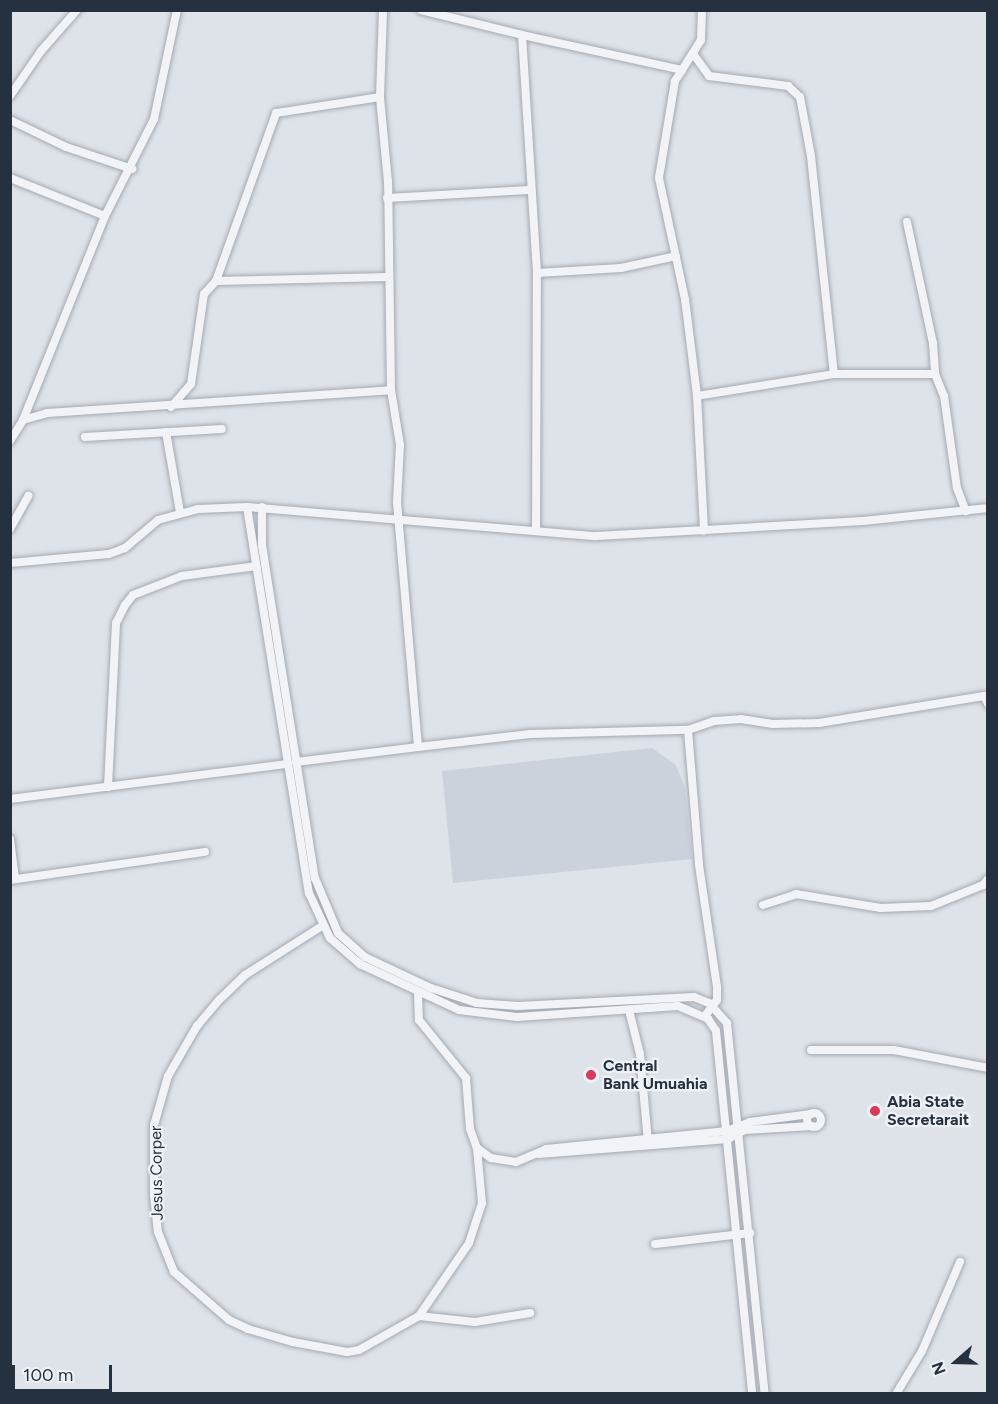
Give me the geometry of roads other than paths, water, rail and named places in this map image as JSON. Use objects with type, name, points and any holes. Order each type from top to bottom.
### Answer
[{"type":"street","points":[[10,96],[41,51],[77,10]]},
{"type":"street","points":[[10,441],[23,420],[51,343],[105,216],[132,169],[154,119],[177,10]]},
{"type":"street","points":[[383,10],[380,97],[387,198],[391,390],[400,445],[398,521],[418,747]]},
{"type":"street","points":[[421,10],[682,70]]},
{"type":"street","points":[[702,10],[701,40],[694,55],[675,81],[664,132],[659,178],[676,256],[697,396],[704,531]]},
{"type":"street","points":[[522,35],[529,189],[537,273],[536,531]]},
{"type":"street","points":[[694,55],[709,76],[788,86],[800,97],[811,156],[834,374]]},
{"type":"street","points":[[171,407],[191,384],[204,294],[216,281],[276,113],[380,97]]},
{"type":"street","points":[[10,120],[66,147],[132,169]]},
{"type":"street","points":[[10,178],[105,216]]},
{"type":"street","points":[[387,198],[529,189]]},
{"type":"street","points":[[907,222],[933,343],[935,374],[944,396],[950,451],[966,511]]},
{"type":"street","points":[[537,273],[621,268],[676,256]]},
{"type":"street","points":[[216,281],[389,277]]},
{"type":"street","points":[[697,396],[834,374],[935,374]]},
{"type":"street","points":[[23,420],[47,413],[171,407],[226,398],[391,390]]},
{"type":"street","points":[[85,437],[222,429]]},
{"type":"street","points":[[166,432],[180,512]]},
{"type":"street","points":[[10,529],[28,496]]},
{"type":"street","points":[[10,563],[109,554],[125,548],[158,520],[180,512],[247,507],[596,536],[704,531],[987,508]]},
{"type":"street","points":[[247,507],[309,893],[322,926],[344,953],[418,994],[483,1015],[678,1006],[705,1016],[716,1031],[753,1394]]},
{"type":"street","points":[[262,507],[262,545],[308,835],[319,893],[338,933],[365,957],[456,998],[501,1005],[694,997],[712,1006],[727,1023],[731,1038],[765,1394]]},
{"type":"street","points":[[108,787],[116,623],[125,604],[133,595],[182,576],[256,566]]},
{"type":"street","points":[[267,637],[277,635]]},
{"type":"street","points":[[296,762],[530,734],[688,730],[714,721],[741,719],[773,724],[819,723],[986,698]]},
{"type":"street","points":[[688,730],[699,866],[717,987],[712,1006],[705,1016]]},
{"type":"street","points":[[10,799],[288,764]]},
{"type":"street","points":[[299,837],[308,835]]},
{"type":"street","points":[[10,839],[13,880],[205,852]]},
{"type":"street","points":[[763,905],[796,894],[881,908],[932,906],[983,885],[987,879]]},
{"type":"street","name":"Jesus Corper","points":[[322,926],[245,975],[204,1017],[178,1055],[154,1125],[154,1195],[164,1252],[174,1272],[189,1289],[229,1320],[248,1329],[331,1348],[359,1350],[419,1316]]},
{"type":"street","points":[[418,994],[419,1020],[466,1078],[471,1129],[477,1148],[482,1203],[470,1243],[419,1316],[475,1322],[531,1313]]},
{"type":"street","points":[[629,1010],[640,1054],[648,1143]]},
{"type":"street","points":[[811,1050],[894,1050],[987,1068]]},
{"type":"street","points":[[477,1148],[484,1156],[516,1162],[539,1154],[546,1149],[648,1143],[727,1135],[740,1129],[811,1114],[818,1114],[821,1119],[812,1126],[740,1129]]},
{"type":"street","points":[[655,1244],[750,1233]]},
{"type":"street","points":[[896,1394],[922,1351],[960,1262]]},
{"type":"place","name":"Central Bank Umuahia","points":[[591,1075]]},
{"type":"place","name":"Abia State Secretarait","points":[[875,1111]]}]
